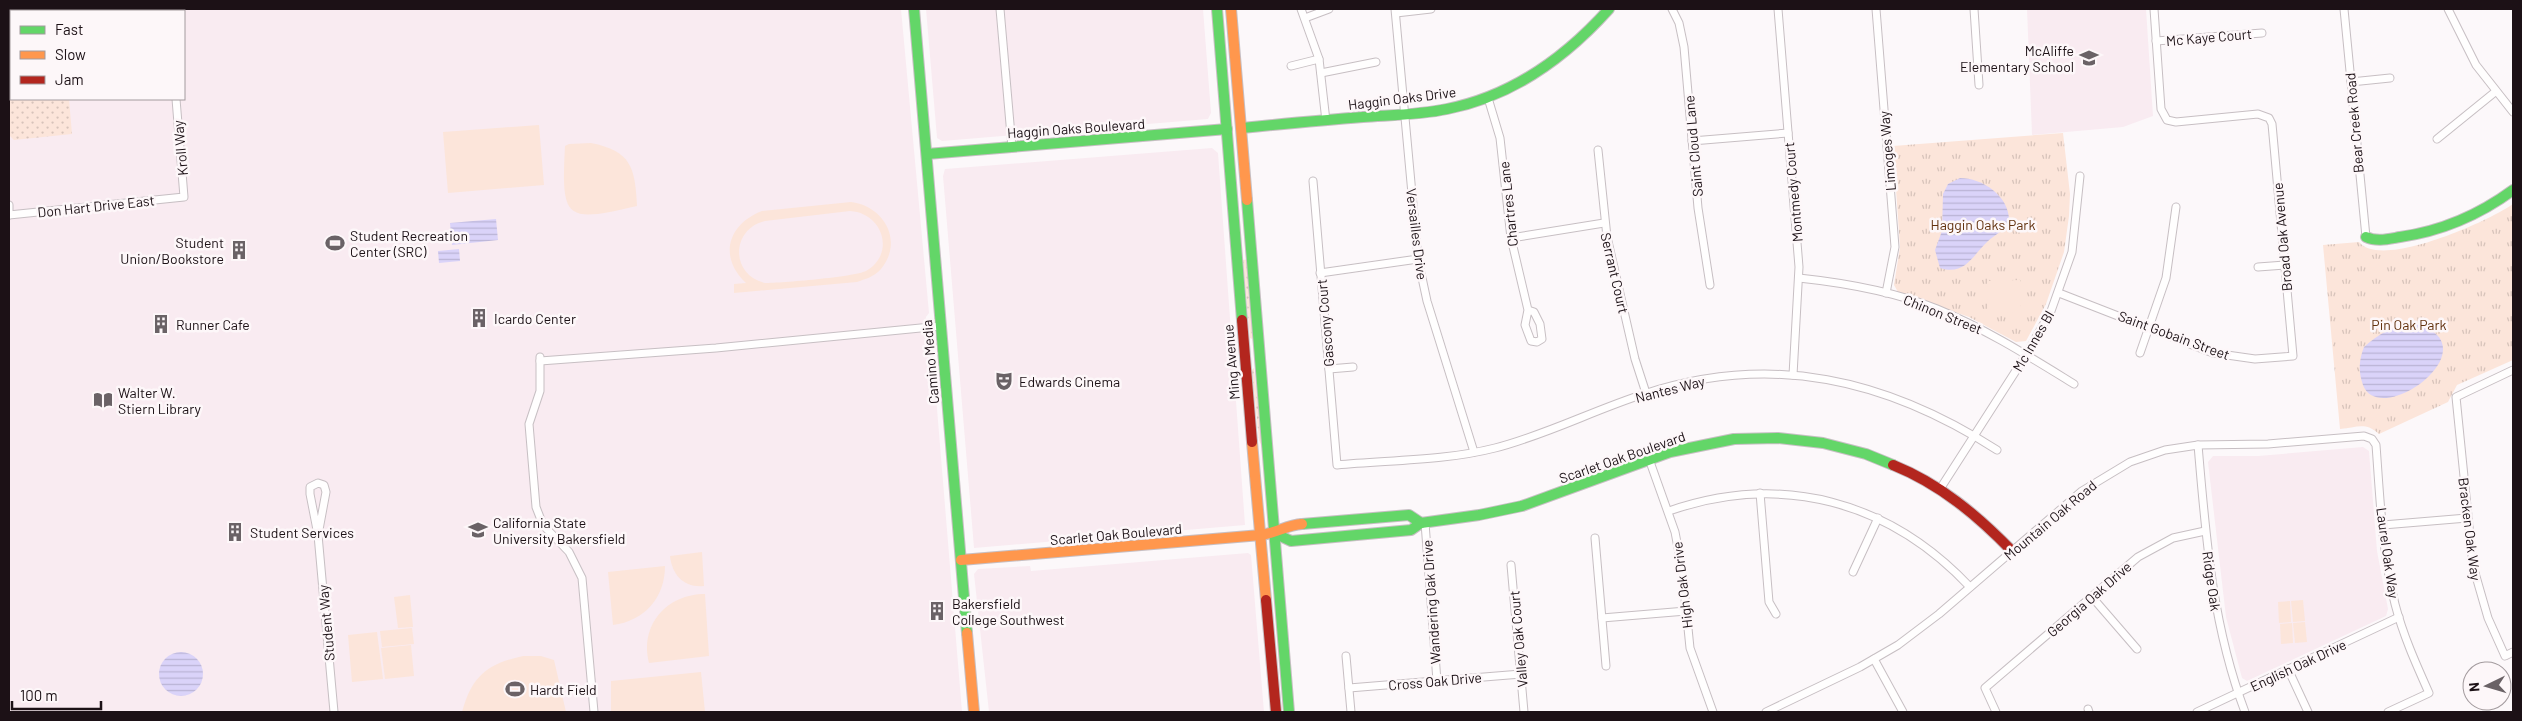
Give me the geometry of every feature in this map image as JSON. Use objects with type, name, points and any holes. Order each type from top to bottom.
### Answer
[{"type":"street","name":"Camino Media","points":[[914,9],[974,712]]},
{"type":"street","points":[[1000,9],[1012,147]]},
{"type":"street","name":"Ming Avenue","points":[[1217,9],[1276,712]]},
{"type":"street","points":[[1231,9],[1289,712]]},
{"type":"street","points":[[1301,9],[1319,59],[1326,121]]},
{"type":"street","points":[[1305,18],[1330,9]]},
{"type":"street","points":[[1395,11],[1431,9]]},
{"type":"street","name":"Haggin Oaks Drive","points":[[1227,129],[1447,109],[1488,98],[1524,82],[1556,61],[1585,36],[1609,9]]},
{"type":"street","name":"Saint Cloud Lane","points":[[1672,9],[1679,23],[1684,47],[1698,208],[1710,284]]},
{"type":"street","name":"Montmedy Court","points":[[1778,9],[1799,278],[1792,376]]},
{"type":"street","name":"Limoges Way","points":[[1876,9],[1895,247],[1886,293]]},
{"type":"street","points":[[1974,9],[1979,85]]},
{"type":"street","points":[[2154,9],[2156,41]]},
{"type":"street","name":"Bear Creek Road","points":[[2344,9],[2366,236]]},
{"type":"street","points":[[2448,9],[2466,49],[2495,92],[2513,112]]},
{"type":"street","name":"Versailles Drive","points":[[1395,11],[1418,259],[1427,301],[1474,452]]},
{"type":"street","name":"Mc Kaye Court","points":[[2156,41],[2262,33]]},
{"type":"street","name":"Broad Oak Avenue","points":[[2156,41],[2161,109],[2167,120],[2176,122],[2258,114],[2269,118],[2272,124],[2293,356]]},
{"type":"street","points":[[1291,66],[1319,59]]},
{"type":"street","points":[[1322,73],[1376,62]]},
{"type":"street","points":[[2351,82],[2390,78]]},
{"type":"street","points":[[2437,140],[2495,92]]},
{"type":"street","name":"Chartres Lane","points":[[1488,98],[1500,138],[1510,238],[1528,310]]},
{"type":"street","name":"Kroll Way","points":[[176,100],[184,197]]},
{"type":"street","name":"Haggin Oaks Boulevard","points":[[927,154],[1227,129]]},
{"type":"street","points":[[1692,141],[1788,133]]},
{"type":"street","name":"Serrant Court","points":[[1598,150],[1604,223],[1635,359],[1646,393]]},
{"type":"street","name":"Mc Innes Bl","points":[[1940,489],[2026,355],[2059,292],[2073,242],[2080,176]]},
{"type":"street","name":"Gascony Court","points":[[1313,181],[1337,465]]},
{"type":"street","points":[[2366,236],[2372,240],[2382,240],[2406,237],[2443,228],[2484,210],[2513,190]]},
{"type":"street","name":"Don Hart Drive East","points":[[9,215],[184,197]]},
{"type":"street","points":[[9,205],[9,215]]},
{"type":"street","points":[[2140,353],[2166,278],[2176,207]]},
{"type":"street","points":[[1510,238],[1604,223]]},
{"type":"street","points":[[1320,273],[1418,259]]},
{"type":"street","points":[[2258,267],[2285,265]]},
{"type":"street","name":"Chinon Street","points":[[1799,278],[1848,284],[1886,293],[1954,316],[1996,337],[2074,384]]},
{"type":"street","name":"Saint Gobain Street","points":[[2059,292],[2227,356],[2255,359],[2293,356]]},
{"type":"street","points":[[594,712],[582,578],[569,552],[543,525],[536,506],[529,424],[540,391],[540,359],[725,347],[941,326]]},
{"type":"street","points":[[1328,369],[1354,367]]},
{"type":"street","name":"Bracken Oak Way","points":[[2513,370],[2456,397],[2469,544],[2478,590],[2505,656],[2513,652]]},
{"type":"street","name":"Nantes Way","points":[[1337,465],[1474,452],[1512,443],[1646,393],[1687,382],[1725,376],[1792,376],[1845,383],[1891,395],[1929,410],[1997,450]]},
{"type":"street","name":"Mountain Oak Road","points":[[1766,712],[1874,659],[1919,630],[2082,491],[2113,471],[2147,456],[2198,445],[2268,444],[2364,436],[2372,439]]},
{"type":"street","name":"Scarlet Oak Boulevard","points":[[1274,533],[1292,541],[1411,530],[1423,523],[1515,508],[1649,459],[1713,442],[1758,438],[1798,439],[1836,446],[1879,458],[1916,475],[1940,489],[1976,515],[2012,551]]},
{"type":"street","name":"Laurel Oak Way","points":[[2372,439],[2376,444],[2389,577],[2399,617],[2429,693],[2388,712]]},
{"type":"street","name":"Ridge Oak","points":[[2198,445],[2205,531],[2214,603],[2226,654],[2245,712]]},
{"type":"street","name":"High Oak Drive","points":[[1649,459],[1669,511],[1679,550],[1690,648],[1713,712]]},
{"type":"street","name":"Student Way","points":[[318,535],[326,492],[324,485],[318,483],[312,485],[309,491],[318,535],[334,712]]},
{"type":"street","points":[[1669,511],[1714,498],[1760,493],[1820,499],[1878,518],[1925,546],[1970,588]]},
{"type":"street","points":[[1760,493],[1769,602],[1776,614]]},
{"type":"street","name":"Scarlet Oak Boulevard","points":[[961,560],[1261,535],[1274,533],[1290,525],[1409,515],[1423,523]]},
{"type":"street","points":[[1853,572],[1878,518]]},
{"type":"street","points":[[2383,525],[2467,518]]},
{"type":"street","name":"Wandering Oak Drive","points":[[1423,523],[1437,681]]},
{"type":"street","name":"Georgia Oak Drive","points":[[1996,712],[1985,688],[2147,551],[2173,538],[2205,531]]},
{"type":"street","points":[[1595,538],[1606,666]]},
{"type":"street","name":"Valley Oak Court","points":[[1511,565],[1524,712]]},
{"type":"street","points":[[2092,596],[2137,649]]},
{"type":"street","points":[[1602,618],[1686,610]]},
{"type":"street","name":"English Oak Drive","points":[[2197,712],[2399,617]]},
{"type":"street","points":[[1346,656],[1351,712]]},
{"type":"street","points":[[1874,659],[1903,712]]},
{"type":"street","points":[[2288,669],[2308,712]]},
{"type":"street","name":"Cross Oak Drive","points":[[1348,688],[1521,674]]},
{"type":"shaded area","name":"California State University Bakersfield","points":[[9,9],[901,9],[929,313],[926,317],[927,338],[932,348],[962,712],[9,712]]},
{"type":"shaded area","points":[[926,9],[1203,9],[1211,113],[1208,119],[942,141],[937,138]]},
{"type":"shaded area","name":"McAliffe Elementary School","points":[[2027,9],[2146,9],[2153,116],[2123,127],[2032,135]]},
{"type":"shaded area","points":[[1212,148],[1218,153],[1245,525],[974,548],[943,176],[945,169]]},
{"type":"shaded area","points":[[1960,178],[1978,181],[1994,191],[2005,205],[2009,223],[1962,267],[1949,270],[1940,268],[1935,250],[1942,231],[1943,194],[1948,184]]},
{"type":"shaded area","points":[[496,219],[498,240],[452,245],[450,223]]},
{"type":"shaded area","points":[[459,249],[460,261],[439,263],[438,251]]},
{"type":"shaded area","points":[[2416,324],[2437,335],[2443,349],[2438,365],[2425,380],[2408,391],[2389,398],[2373,396],[2363,385],[2360,375],[2360,361],[2364,347],[2388,330],[2402,325]]},
{"type":"shaded area","points":[[2363,447],[2369,451],[2377,551],[2388,609],[2386,616],[2247,681],[2242,678],[2226,617],[2208,462],[2213,456],[2258,456]]},
{"type":"shaded area","points":[[1248,553],[1251,555],[1264,712],[989,712],[974,574],[978,569],[1030,566],[1031,571]]},
{"type":"shaded area","points":[[181,652],[193,656],[199,662],[203,674],[199,686],[193,692],[181,696],[169,692],[163,686],[159,674],[163,662],[169,656]]},
{"type":"green space","points":[[10,38],[10,100],[69,100],[72,134],[14,140],[9,135]]},
{"type":"green space","points":[[539,125],[544,185],[448,193],[443,132]]},
{"type":"green space","name":"Haggin Oaks Park","points":[[2063,133],[2070,194],[2064,252],[2046,304],[2026,341],[2016,342],[1969,317],[1898,292],[1894,285],[1900,247],[1893,146]]},
{"type":"green space","points":[[591,143],[604,146],[623,156],[632,171],[635,181],[637,206],[595,214],[582,214],[572,210],[567,202],[564,189],[565,146],[569,144]]},
{"type":"green space","points":[[851,202],[863,205],[873,210],[887,227],[891,247],[888,258],[881,269],[875,274],[857,282],[734,293],[734,284],[746,283],[737,273],[732,263],[731,242],[741,224],[762,211]],"holes":[[[850,211],[861,213],[871,219],[877,226],[882,235],[883,245],[881,255],[875,264],[866,271],[801,281],[765,283],[745,271],[739,252],[741,242],[746,233],[754,226],[765,221]]]},
{"type":"green space","name":"Pin Oak Park","points":[[2513,204],[2513,360],[2457,385],[2448,402],[2379,434],[2365,426],[2340,429],[2323,245],[2359,242],[2371,249],[2389,250],[2411,247],[2460,231]]},
{"type":"green space","points":[[1249,259],[1254,330],[1252,339],[1250,338],[1243,260]]},
{"type":"green space","points":[[2020,280],[2021,312],[1988,313],[1987,281]]},
{"type":"green space","points":[[1254,368],[1260,423],[1264,440],[1263,450],[1259,440],[1252,370]]},
{"type":"green space","points":[[702,552],[704,586],[691,585],[680,579],[673,569],[670,556]]},
{"type":"green space","points":[[665,566],[661,588],[651,606],[634,619],[613,625],[608,572]]},
{"type":"green space","points":[[705,594],[709,656],[649,663],[648,636],[652,624],[659,614],[679,599],[691,595]]},
{"type":"green space","points":[[410,595],[413,627],[398,628],[394,597]]},
{"type":"green space","points":[[2303,600],[2305,621],[2293,622],[2291,601]]},
{"type":"green space","points":[[2290,601],[2291,622],[2279,623],[2278,602]]},
{"type":"green space","points":[[2305,622],[2307,642],[2295,643],[2293,623]]},
{"type":"green space","points":[[2292,623],[2293,643],[2281,644],[2280,624]]},
{"type":"green space","points":[[412,628],[414,644],[382,647],[380,631]]},
{"type":"green space","points":[[377,632],[383,679],[352,682],[348,635]]},
{"type":"green space","points":[[411,645],[414,676],[385,679],[381,648]]},
{"type":"green space","name":"Hardt Field","points":[[523,656],[541,656],[554,660],[566,712],[462,712],[471,689],[483,674],[500,663]]},
{"type":"green space","points":[[701,672],[705,712],[611,712],[611,681]]},
{"type":"traffic: fast","points":[[914,9],[967,633]]},
{"type":"traffic: fast","points":[[1217,9],[1242,320]]},
{"type":"traffic: fast","points":[[1242,128],[1333,119],[1405,115],[1447,109],[1471,103],[1516,85],[1556,59],[1609,9]]},
{"type":"traffic: fast","points":[[927,154],[1227,129]]},
{"type":"traffic: fast","points":[[2366,237],[2378,240],[2431,231],[2460,221],[2487,207],[2513,190]]},
{"type":"traffic: fast","points":[[1247,200],[1289,712]]},
{"type":"traffic: fast","points":[[1274,533],[1291,541],[1411,530],[1421,523],[1479,515],[1522,506],[1670,452],[1734,439],[1778,438],[1823,443],[1866,454],[1893,465]]},
{"type":"traffic: fast","points":[[1302,524],[1409,515],[1421,523]]},
{"type":"traffic: slow","points":[[1231,9],[1247,200]]},
{"type":"traffic: slow","points":[[1252,442],[1266,600]]},
{"type":"traffic: slow","points":[[961,560],[1261,535],[1302,524]]},
{"type":"traffic: slow","points":[[967,633],[974,712]]},
{"type":"traffic: jam","points":[[1242,320],[1252,442]]},
{"type":"traffic: jam","points":[[1893,465],[1942,491],[1971,513],[2012,551]]},
{"type":"traffic: jam","points":[[1266,600],[1276,712]]},
{"type":"place","name":"McAliffe Elementary School","points":[[2089,58]]},
{"type":"place","name":"Student Recreation Center (SRC)","points":[[335,243]]},
{"type":"place","name":"Student Union/Bookstore","points":[[239,250]]},
{"type":"place","name":"Icardo Center","points":[[479,318]]},
{"type":"place","name":"Runner Cafe","points":[[161,324]]},
{"type":"place","name":"Edwards Cinema","points":[[1004,381]]},
{"type":"place","name":"Walter W. Stiern Library","points":[[103,400]]},
{"type":"place","name":"California State University Bakersfield","points":[[478,530]]},
{"type":"place","name":"Student Services","points":[[235,532]]},
{"type":"place","name":"Bakersfield College Southwest","points":[[937,611]]},
{"type":"place","name":"Hardt Field","points":[[515,689]]}]
